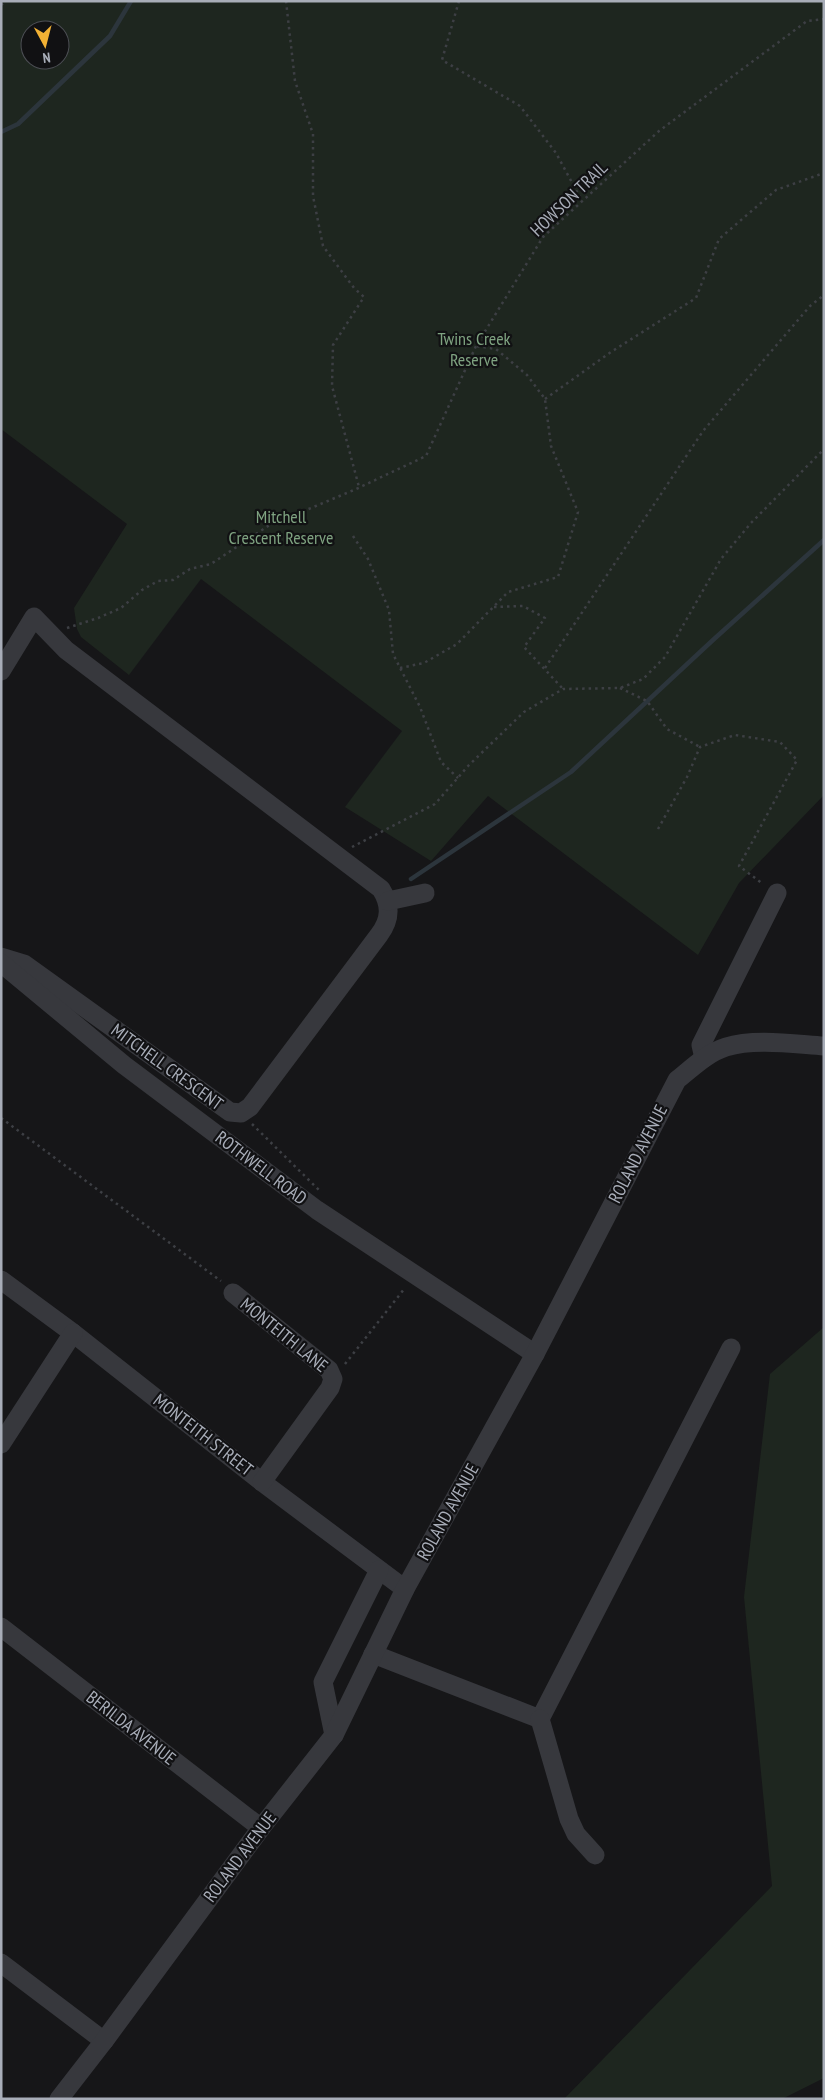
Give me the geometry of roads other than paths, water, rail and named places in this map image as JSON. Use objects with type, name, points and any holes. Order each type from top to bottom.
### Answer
[{"type":"street","points":[[1,671],[34,618],[66,650],[382,889],[388,902],[425,893]]},
{"type":"street","points":[[704,1058],[701,1045],[777,893]]},
{"type":"street","name":"MITCHELL CRESCENT","points":[[1,957],[24,964],[230,1112],[240,1113],[250,1106],[386,926],[389,915],[388,902]]},
{"type":"street","name":"ROTHWELL ROAD","points":[[1,963],[124,1065],[317,1210],[417,1274],[535,1354]]},
{"type":"street","name":"ROLAND AVENUE","points":[[59,2099],[261,1828],[334,1734],[405,1589],[535,1354],[677,1080],[704,1058],[726,1047],[751,1043],[824,1046]]},
{"type":"street","name":"MONTEITH STREET","points":[[1,1280],[73,1333],[262,1482],[405,1589]]},
{"type":"street","name":"MONTEITH LANE","points":[[232,1293],[330,1370],[333,1379],[330,1388],[262,1482]]},
{"type":"street","points":[[1,1444],[73,1333]]},
{"type":"street","points":[[594,1855],[576,1834],[570,1819],[540,1719],[731,1348]]},
{"type":"street","points":[[334,1734],[323,1682],[379,1570]]},
{"type":"street","name":"BERILDA AVENUE","points":[[1,1627],[261,1828]]},
{"type":"street","points":[[373,1654],[540,1719]]},
{"type":"street","points":[[1,1963],[104,2041]]},
{"type":"waterway","points":[[1,132],[18,124],[110,36],[131,1]]},
{"type":"waterway","points":[[411,879],[571,772],[824,540]]},
{"type":"park label","name":"Twins Creek Reserve","points":[[474,349]]},
{"type":"park label","name":"Mitchell Crescent Reserve","points":[[281,527]]}]
